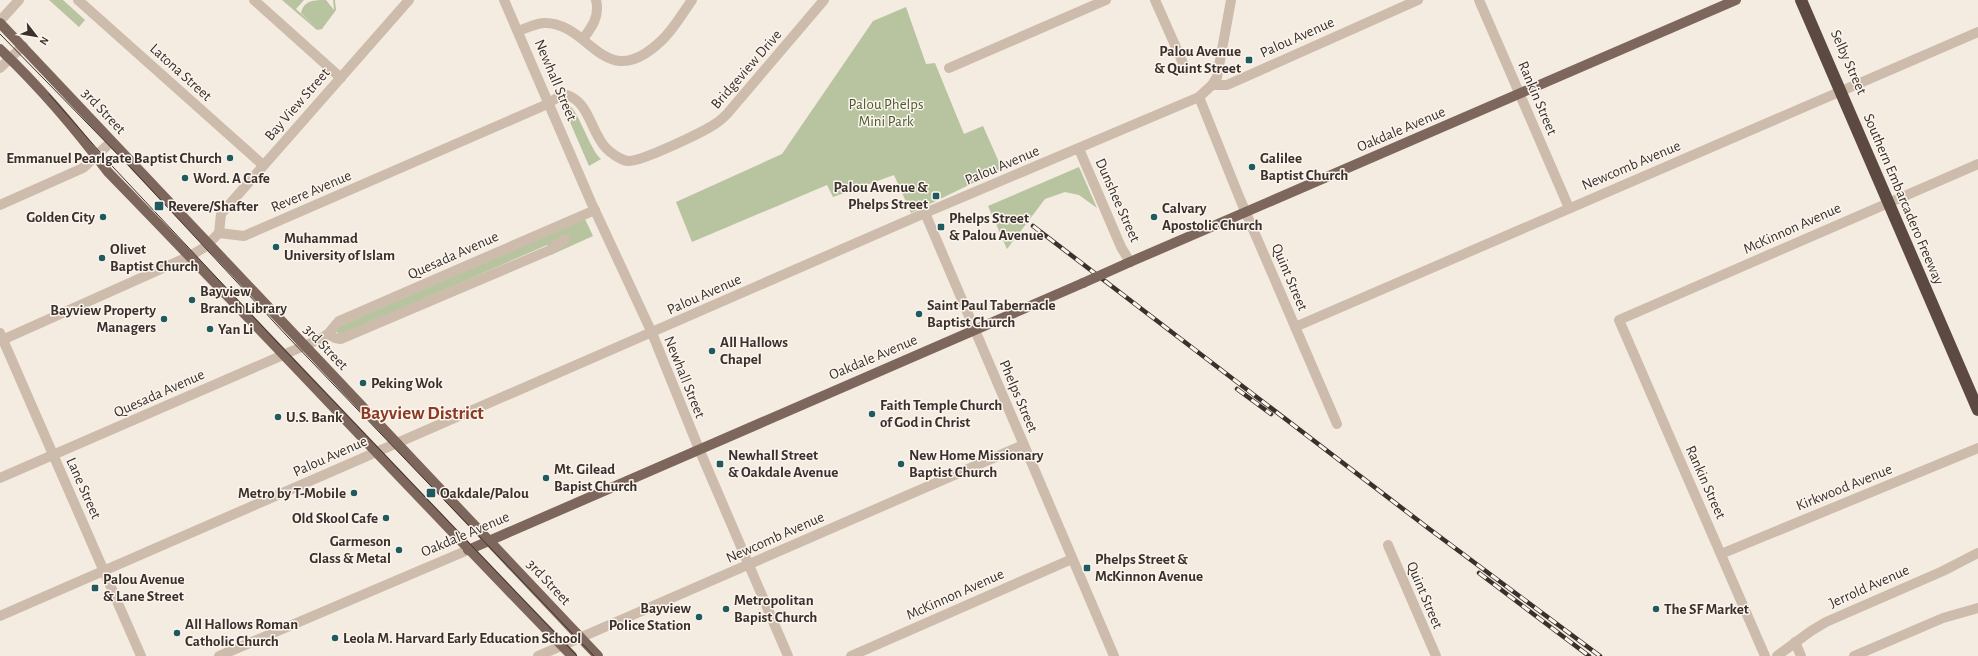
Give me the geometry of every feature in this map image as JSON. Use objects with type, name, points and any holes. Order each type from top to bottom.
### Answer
[{"type":"highway","name":"Southern Embarcadero Freeway","points":[[1801,0],[1978,410]]},
{"type":"highway","name":"Southern Embarcadero Freeway","points":[[1807,0],[1978,399]]},
{"type":"main road","name":"Oakdale Avenue","points":[[468,550],[1736,0]]},
{"type":"main road","name":"3rd Street","points":[[0,22],[303,346],[397,443],[598,656]]},
{"type":"main road","points":[[0,49],[57,107],[88,143],[108,172],[190,256],[468,550],[572,656]]},
{"type":"street","points":[[0,22],[19,0]]},
{"type":"street","name":"Latona Street","points":[[78,0],[263,166]]},
{"type":"street","points":[[254,0],[341,78]]},
{"type":"street","name":"Bay View Street","points":[[219,233],[221,214],[409,0]]},
{"type":"street","name":"Newhall Street","points":[[504,0],[595,210],[652,333],[699,449],[788,656]]},
{"type":"street","points":[[583,39],[595,22],[597,12],[596,0]]},
{"type":"street","points":[[518,31],[544,23],[553,24],[583,39],[599,54],[607,58],[615,60],[633,58],[650,51],[662,40],[692,0]]},
{"type":"street","name":"Bridgeview Drive","points":[[549,103],[556,96],[564,94],[574,96],[581,105],[605,148],[617,156],[629,161],[644,157],[716,124],[727,114],[824,0]]},
{"type":"street","points":[[949,68],[1106,0]]},
{"type":"street","points":[[1155,0],[1186,70]]},
{"type":"street","points":[[1212,86],[1218,69],[1231,0]]},
{"type":"street","name":"Palou Avenue","points":[[0,616],[925,213],[1199,97],[1212,86],[1227,85],[1418,0]]},
{"type":"street","name":"Rankin Street","points":[[1479,0],[1569,208]]},
{"type":"street","name":"Selby Street","points":[[1807,0],[1978,399]]},
{"type":"street","name":"Newcomb Avenue","points":[[1295,327],[1978,32]]},
{"type":"street","points":[[0,68],[23,46]]},
{"type":"street","name":"Quint Street","points":[[1199,97],[1246,212],[1338,424]]},
{"type":"street","name":"Revere Avenue","points":[[219,233],[244,236],[549,103]]},
{"type":"street","points":[[0,205],[83,168],[97,157],[111,142]]},
{"type":"street","name":"Dunshee Street","points":[[1078,149],[1118,240],[1130,262]]},
{"type":"street","name":"McKinnon Avenue","points":[[1619,320],[1978,164]]},
{"type":"street","name":"Quesada Avenue","points":[[0,478],[284,355],[328,334],[338,321],[595,210]]},
{"type":"street","name":"Phelps Street","points":[[925,213],[1114,656]]},
{"type":"street","points":[[1,338],[190,256],[208,244],[219,233]]},
{"type":"street","points":[[328,334],[338,340],[341,339],[550,250],[565,239]]},
{"type":"street","name":"Rankin Street","points":[[1619,320],[1765,656]]},
{"type":"street","name":"Lane Street","points":[[1,338],[141,656]]},
{"type":"street","name":"Newcomb Avenue","points":[[538,656],[1023,445]]},
{"type":"street","name":"Kirkwood Avenue","points":[[1721,554],[1978,448]]},
{"type":"street","name":"Quint Street","points":[[1388,545],[1436,656]]},
{"type":"street","name":"Oakdale Avenue","points":[[219,656],[468,550]]},
{"type":"street","name":"Jerrold Avenue","points":[[1778,656],[1795,642],[1826,622],[1943,571],[1978,553]]},
{"type":"street","name":"McKinnon Avenue","points":[[851,656],[1072,559]]},
{"type":"street","points":[[1854,656],[1943,618],[1978,608]]},
{"type":"street","points":[[1795,642],[1801,656]]},
{"type":"green space","points":[[49,0],[63,0],[85,20],[79,27]]},
{"type":"green space","points":[[282,0],[304,0],[296,9],[317,28],[301,13],[304,5],[314,1],[326,0],[334,10],[333,0],[335,0],[336,10],[322,29],[317,30]]},
{"type":"green space","name":"Palou Phelps Mini Park","points":[[906,7],[926,64],[935,63],[964,134],[983,126],[1002,169],[911,213],[894,175],[833,197],[827,185],[692,242],[676,202],[782,154],[873,21]]},
{"type":"green space","points":[[566,103],[575,112],[592,147],[601,159],[589,166],[563,106]]},
{"type":"green space","points":[[1079,167],[1097,208],[1079,195],[1065,192],[1045,199],[1007,249],[988,206]]},
{"type":"green space","points":[[585,219],[593,236],[551,255],[547,245],[341,335],[336,332],[337,327]]},
{"type":"tram line","points":[[0,34],[131,168],[287,336],[594,656]]},
{"type":"tram line","points":[[49,94],[113,167],[276,341],[577,656]]},
{"type":"railway","points":[[1033,226],[1428,528],[1600,656]]},
{"type":"railway","points":[[1237,389],[1271,414]]},
{"type":"railway","points":[[1479,573],[1589,656]]},
{"type":"place","name":"Palou Avenue & Quint Street","points":[[1249,60]]},
{"type":"place","name":"Emmanuel Pearlgate Baptist Church","points":[[230,158]]},
{"type":"place","name":"Galilee Baptist Church","points":[[1252,167]]},
{"type":"place","name":"Word. A Cafe","points":[[185,178]]},
{"type":"place","name":"Palou Avenue & Phelps Street","points":[[936,196]]},
{"type":"place","name":"Revere/Shafter","points":[[159,206]]},
{"type":"place","name":"Golden City","points":[[103,217]]},
{"type":"place","name":"Calvary Apostolic Church","points":[[1154,217]]},
{"type":"place","name":"Phelps Street & Palou Avenue","points":[[941,227]]},
{"type":"place","name":"Muhammad University of Islam","points":[[276,247]]},
{"type":"place","name":"Olivet Baptist Church","points":[[102,258]]},
{"type":"place","name":"Bayview Branch Library","points":[[192,300]]},
{"type":"place","name":"Saint Paul Tabernacle Baptist Church","points":[[919,314]]},
{"type":"place","name":"Bayview Property Managers","points":[[164,319]]},
{"type":"place","name":"Yan Li","points":[[210,329]]},
{"type":"place","name":"All Hallows Chapel","points":[[712,351]]},
{"type":"place","name":"Peking Wok","points":[[363,383]]},
{"type":"place","name":"Faith Temple Church of God in Christ","points":[[872,414]]},
{"type":"place","name":"U.S. Bank","points":[[278,417]]},
{"type":"place","name":"Newhall Street & Oakdale Avenue","points":[[720,464]]},
{"type":"place","name":"New Home Missionary Baptist Church","points":[[901,464]]},
{"type":"place","name":"Mt. Gilead Bapist Church","points":[[546,478]]},
{"type":"place","name":"Metro by T-Mobile","points":[[354,493]]},
{"type":"place","name":"Oakdale/Palou","points":[[431,493]]},
{"type":"place","name":"Old Skool Cafe","points":[[386,518]]},
{"type":"place","name":"Garmeson Glass & Metal","points":[[399,550]]},
{"type":"place","name":"Phelps Street & McKinnon Avenue","points":[[1087,568]]},
{"type":"place","name":"Palou Avenue & Lane Street","points":[[95,588]]},
{"type":"place","name":"Metropolitan Bapist Church","points":[[726,609]]},
{"type":"place","name":"The SF Market","points":[[1656,609]]},
{"type":"place","name":"Bayview Police Station","points":[[699,617]]},
{"type":"place","name":"All Hallows Roman Catholic Church","points":[[177,633]]},
{"type":"place","name":"Leola M. Harvard Early Education School","points":[[335,638]]},
{"type":"district","name":"Bayview District","points":[[422,412]]}]
